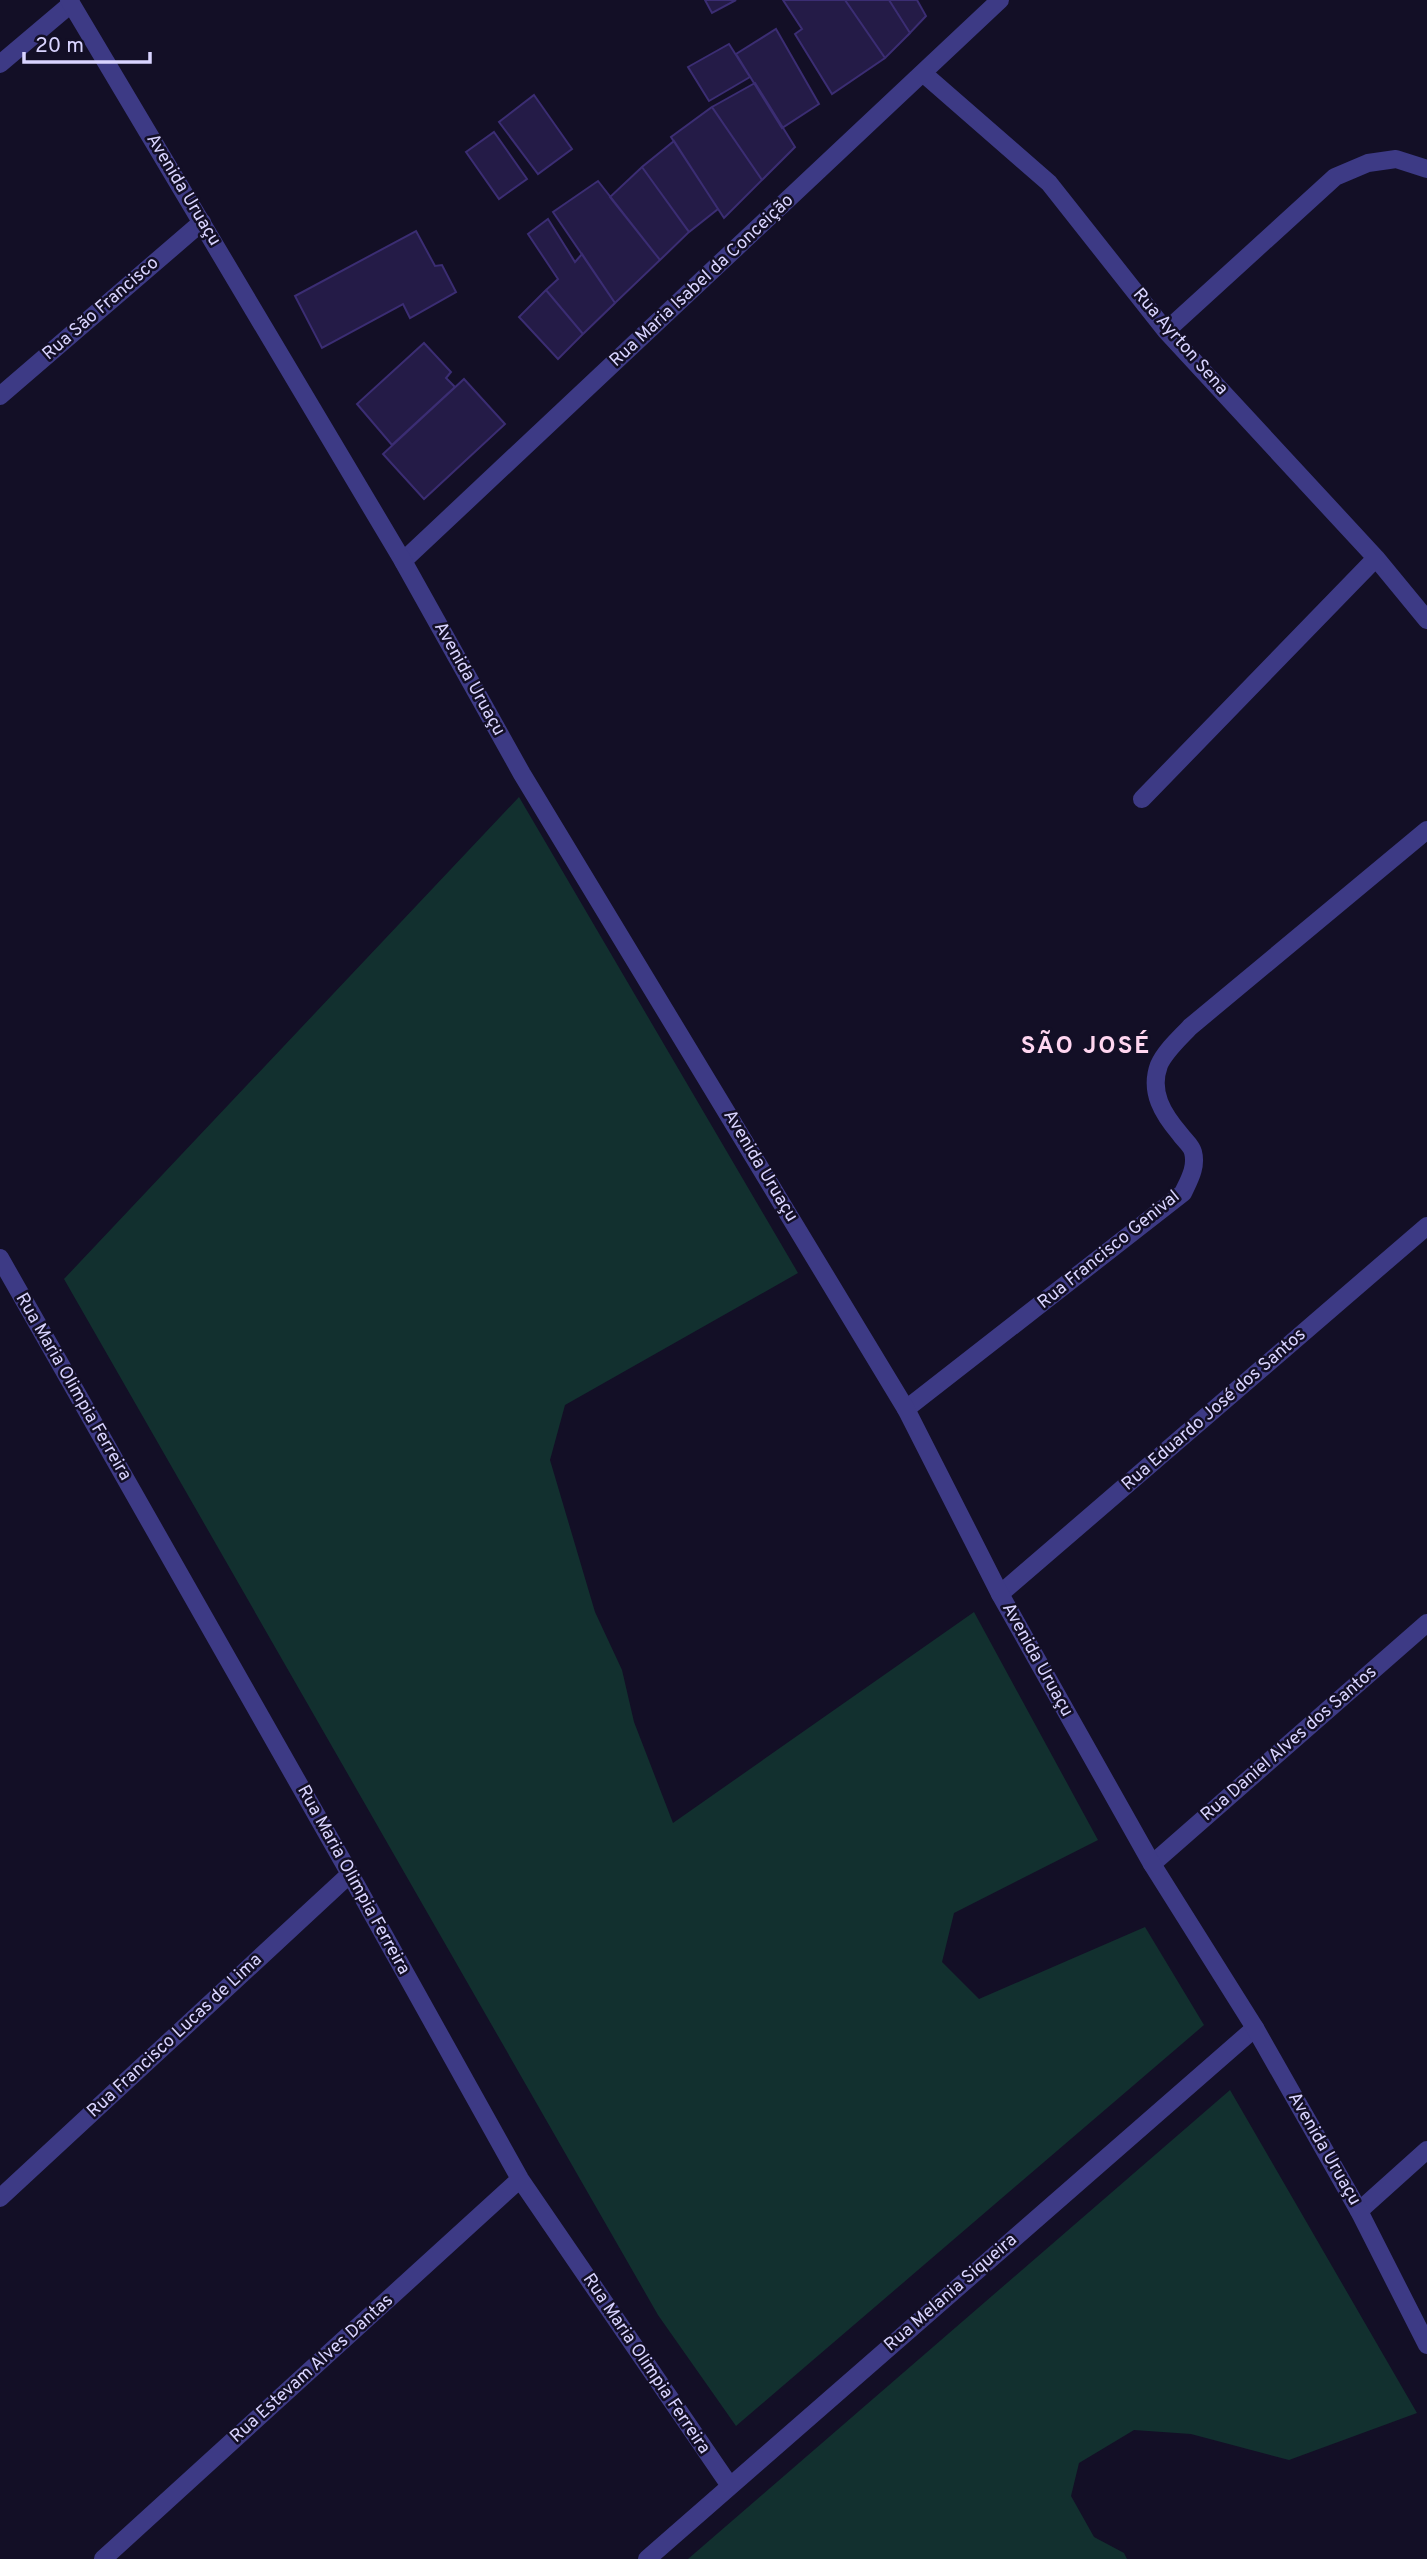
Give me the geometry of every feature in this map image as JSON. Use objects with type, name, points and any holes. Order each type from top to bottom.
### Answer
[{"type":"street","name":"Rua Maria Isabel da Conceição","points":[[403,561],[1000,0]]},
{"type":"street","points":[[0,64],[70,2]]},
{"type":"street","name":"Avenida Uruaçu","points":[[70,2],[403,561],[522,774],[906,1409],[1000,1594],[1152,1864],[1255,2028],[1359,2211],[1427,2345]]},
{"type":"street","name":"Rua Ayrton Sena","points":[[924,74],[1049,183],[1166,331],[1376,558],[1427,620]]},
{"type":"street","points":[[1166,331],[1335,177],[1368,163],[1396,159],[1427,169]]},
{"type":"street","name":"Rua São Francisco","points":[[0,396],[202,222]]},
{"type":"street","points":[[1143,799],[1376,558]]},
{"type":"street","name":"Rua Francisco Genival","points":[[906,1409],[1183,1193],[1192,1173],[1192,1149],[1175,1128],[1157,1098],[1159,1066],[1163,1057],[1190,1027],[1427,830]]},
{"type":"street","name":"Rua Eduardo José dos Santos","points":[[1000,1594],[1427,1226]]},
{"type":"street","name":"Rua Maria Olimpia Ferreira","points":[[0,1258],[6,1285],[350,1874],[520,2179],[730,2486]]},
{"type":"street","name":"Rua Daniel Alves dos Santos","points":[[1152,1864],[1427,1623]]},
{"type":"street","name":"Rua Francisco Lucas de Lima","points":[[0,2198],[350,1874]]},
{"type":"street","name":"Rua Melania Siqueira","points":[[647,2559],[1255,2028]]},
{"type":"street","points":[[1359,2211],[1427,2150]]},
{"type":"street","name":"Rua Estevam Alves Dantas","points":[[103,2559],[520,2179]]},
{"type":"green space","points":[[519,797],[798,1273],[565,1405],[550,1460],[595,1612],[622,1670],[634,1722],[673,1823],[974,1612],[1098,1840],[954,1913],[942,1962],[979,1999],[1145,1927],[1204,2025],[736,2426],[658,2315],[64,1279]]},
{"type":"green space","points":[[1230,2090],[1417,2413],[1289,2460],[1191,2434],[1134,2430],[1079,2463],[1071,2496],[1094,2537],[1124,2553],[1127,2559],[688,2559]]},
{"type":"building","points":[[705,0],[736,0],[712,13]]},
{"type":"building","points":[[783,0],[845,0],[885,58],[832,94],[795,34],[802,29]]},
{"type":"building","points":[[845,0],[889,0],[910,33],[885,58]]},
{"type":"building","points":[[889,0],[917,0],[926,16],[910,33]]},
{"type":"building","points":[[776,29],[819,104],[782,128],[736,54]]},
{"type":"building","points":[[729,44],[750,77],[709,101],[688,67]]},
{"type":"building","points":[[755,83],[795,147],[762,180],[712,107]]},
{"type":"building","points":[[534,95],[572,149],[538,174],[499,122]]},
{"type":"building","points":[[712,107],[762,180],[724,218],[671,137]]},
{"type":"building","points":[[494,132],[527,179],[499,199],[466,152]]},
{"type":"building","points":[[674,141],[718,209],[689,232],[642,167]]},
{"type":"building","points":[[642,167],[689,232],[660,260],[610,197]]},
{"type":"building","points":[[598,181],[660,260],[615,303],[553,212]]},
{"type":"building","points":[[548,219],[575,262],[582,254],[615,303],[583,334],[546,290],[558,279],[528,234]]},
{"type":"building","points":[[416,231],[435,266],[442,265],[456,292],[410,318],[403,304],[322,348],[295,296]]},
{"type":"building","points":[[546,290],[583,334],[558,359],[519,317]]},
{"type":"building","points":[[424,343],[451,372],[446,378],[455,387],[392,445],[357,404]]},
{"type":"building","points":[[464,379],[505,424],[424,499],[383,454]]},
{"type":"district","name":"SÃO JOSÉ","points":[[1086,1047]]}]
